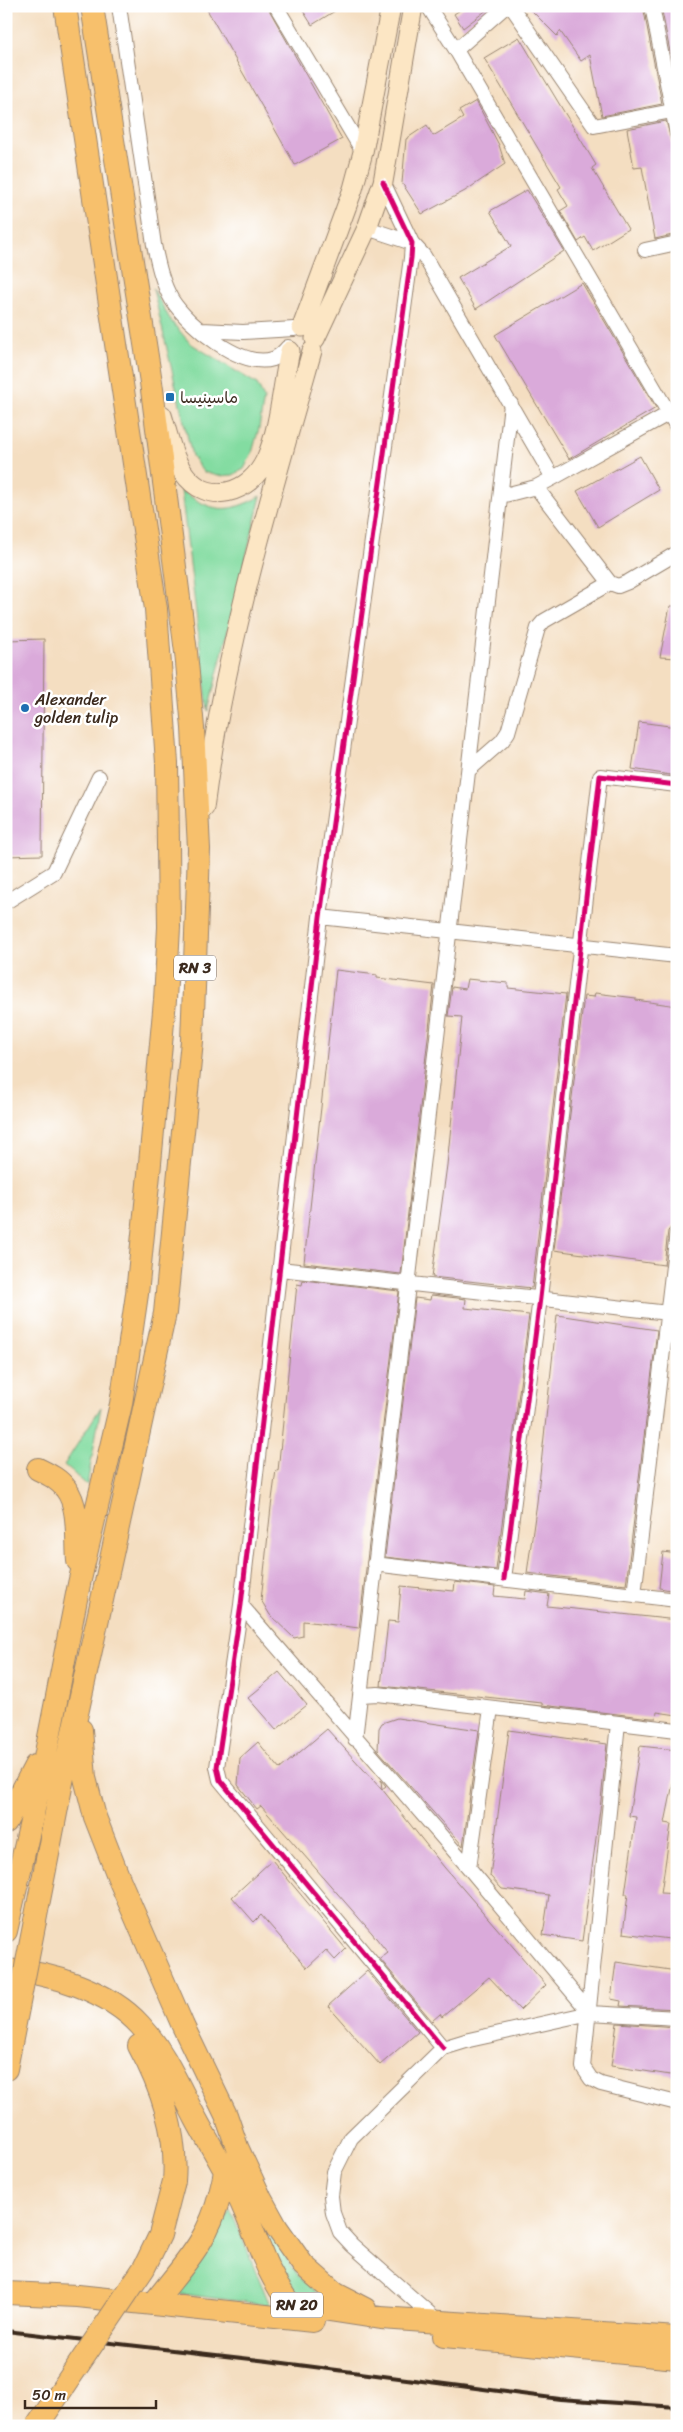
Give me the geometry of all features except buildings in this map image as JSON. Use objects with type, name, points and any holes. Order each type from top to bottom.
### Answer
[{"type":"highway","name":"RN 3","points":[[7,1925],[49,1736],[79,1584],[121,1404],[137,1294],[165,1000],[170,859],[167,763],[156,609],[65,6]]},
{"type":"highway","name":"RN 3","points":[[6,2069],[82,1691],[165,1313],[176,1222],[192,1041],[199,849],[193,728],[186,652],[151,382],[92,6]]},
{"type":"highway","points":[[38,1468],[57,1479],[67,1489],[72,1501],[79,1584]]},
{"type":"highway","points":[[82,1691],[80,1738],[85,1778],[95,1817],[120,1881],[184,2026],[226,2115],[237,2147],[261,2199],[289,2247],[303,2265],[328,2288],[381,2318]]},
{"type":"highway","points":[[6,1822],[49,1736]]},
{"type":"highway","points":[[6,1970],[58,1978],[93,1994],[122,2020],[138,2043],[153,2071],[174,2148],[174,2181],[160,2235],[144,2268],[37,2426]]},
{"type":"highway","name":"RN 20","points":[[93,1994],[116,2004],[146,2032],[162,2055],[244,2209],[274,2282],[290,2304],[381,2318],[677,2338]]},
{"type":"highway","points":[[154,2303],[200,2245],[216,2210],[225,2173],[226,2115]]},
{"type":"highway","name":"RN 20","points":[[6,2293],[78,2296],[154,2303],[485,2340],[677,2358]]},
{"type":"main road","points":[[151,382],[177,462],[192,482],[206,490],[230,492],[249,483],[258,474],[266,458],[289,349],[301,356],[363,152],[391,6]]},
{"type":"main road","points":[[199,849],[209,772],[234,643],[277,474],[306,337],[367,228],[383,182],[413,6]]},
{"type":"street","points":[[119,6],[158,260],[172,299],[187,320],[220,346],[257,360],[272,359],[289,349]]},
{"type":"street","points":[[276,6],[363,152]]},
{"type":"street","points":[[428,6],[673,413],[677,427]]},
{"type":"street","points":[[456,50],[506,6]]},
{"type":"street","points":[[510,6],[594,126],[672,111]]},
{"type":"street","points":[[652,6],[672,91],[672,111],[677,134]]},
{"type":"street","points":[[383,182],[412,243],[424,256],[512,404],[553,478]]},
{"type":"street","points":[[367,228],[412,243]]},
{"type":"street","points":[[412,243],[320,917],[241,1606],[217,1767],[220,1780],[443,2048]]},
{"type":"street","points":[[645,250],[677,244]]},
{"type":"street","points":[[202,330],[306,337]]},
{"type":"street","points":[[355,1739],[374,1564],[451,931],[512,404]]},
{"type":"street","points":[[501,496],[536,487],[673,413]]},
{"type":"street","points":[[536,487],[610,583],[618,586],[628,582],[677,554]]},
{"type":"street","points":[[470,769],[502,741],[508,732],[538,628],[544,621],[610,583]]},
{"type":"street","points":[[6,902],[54,872],[99,776]]},
{"type":"street","points":[[504,1579],[540,1298],[600,776],[677,785]]},
{"type":"street","points":[[320,917],[677,956]]},
{"type":"street","points":[[634,1595],[672,1313],[677,1232]]},
{"type":"street","points":[[280,1269],[672,1313]]},
{"type":"street","points":[[374,1564],[677,1600]]},
{"type":"street","points":[[241,1606],[469,1868],[590,2013]]},
{"type":"street","points":[[361,1695],[378,1694],[677,1730]]},
{"type":"street","points":[[469,1868],[491,1708]]},
{"type":"street","points":[[618,1723],[583,2067],[591,2079],[601,2084],[677,2103]]},
{"type":"street","points":[[438,2321],[352,2245],[340,2232],[333,2213],[330,2196],[334,2172],[351,2138],[443,2048],[469,2040],[590,2013],[677,2018]]},
{"type":"green space","points":[[153,289],[171,321],[190,343],[257,384],[264,398],[259,428],[252,453],[244,469],[233,475],[218,476],[203,472],[192,456]]},
{"type":"green space","points":[[181,490],[202,503],[220,508],[239,506],[261,496],[208,711]]},
{"type":"green space","points":[[101,1407],[87,1485],[64,1465]]},
{"type":"green space","points":[[230,2209],[270,2305],[173,2293],[212,2243]]},
{"type":"green space","points":[[259,2215],[299,2277],[328,2303],[302,2300],[282,2270]]},
{"type":"railway","points":[[6,2331],[268,2361],[560,2399],[677,2407]]},
{"type":"cycle path","points":[[383,182],[412,243],[411,258],[320,917],[241,1605],[217,1767],[220,1780],[443,2048]]},
{"type":"cycle path","points":[[504,1579],[540,1298],[600,776],[677,785]]},
{"type":"place","name":"ماسينيسا","points":[[170,397]]},
{"type":"place","name":"Alexander golden tulip","points":[[25,708]]}]
